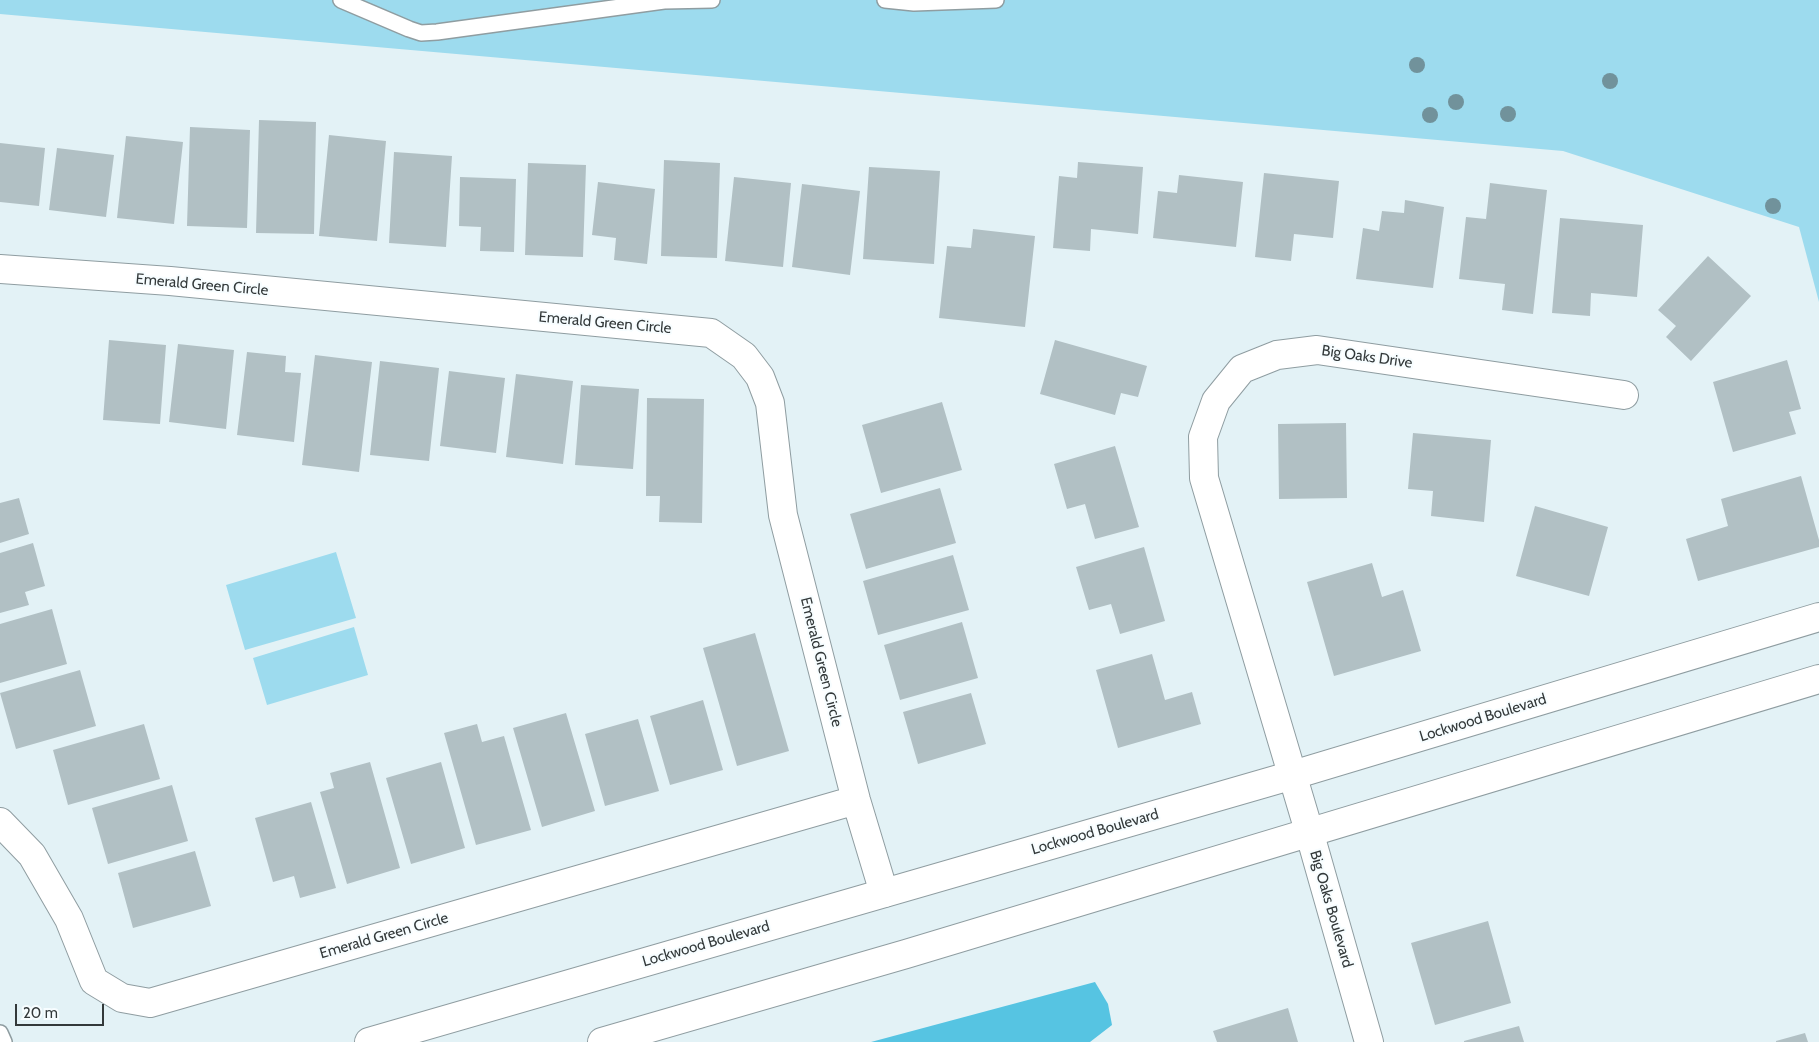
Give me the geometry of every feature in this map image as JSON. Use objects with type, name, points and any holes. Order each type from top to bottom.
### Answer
[{"type":"street","name":"Emerald Green Circle","points":[[0,268],[180,282],[711,333],[744,356],[760,377],[770,403],[783,515],[856,800],[884,893]]},
{"type":"street","name":"Big Oaks Drive","points":[[1293,775],[1204,478],[1202,437],[1216,401],[1242,369],[1277,355],[1317,350],[1624,395]]},
{"type":"street","name":"Lockwood Boulevard","points":[[369,1042],[1293,775],[1819,617]]},
{"type":"street","points":[[602,1042],[906,954],[1309,831],[1819,679]]},
{"type":"street","name":"Big Oaks Boulevard","points":[[1293,775],[1369,1042]]},
{"type":"street","name":"Emerald Green Circle","points":[[0,822],[32,855],[69,919],[94,981],[122,998],[150,1003],[856,800]]},
{"type":"lane","points":[[341,0],[421,33],[664,1],[712,0]]},
{"type":"lane","points":[[886,0],[914,3],[996,0]]},
{"type":"lane","points":[[0,1033],[4,1042]]},
{"type":"shaded area","points":[[0,0],[1819,0],[1819,302],[1799,227],[1563,151],[0,14]]},
{"type":"shaded area","points":[[336,552],[356,618],[245,650],[226,585]]},
{"type":"shaded area","points":[[354,627],[368,675],[267,705],[253,658]]},
{"type":"shaded area","points":[[1095,982],[1108,1004],[1112,1025],[1090,1042],[871,1042]]},
{"type":"building","points":[[259,120],[316,122],[314,234],[256,233]]},
{"type":"building","points":[[190,127],[250,130],[247,228],[187,226]]},
{"type":"building","points":[[329,135],[386,141],[377,241],[319,236]]},
{"type":"building","points":[[126,136],[183,142],[174,224],[117,218]]},
{"type":"building","points":[[0,143],[45,148],[39,206],[0,202]]},
{"type":"building","points":[[57,148],[114,155],[106,217],[49,210]]},
{"type":"building","points":[[394,152],[452,156],[446,247],[389,243]]},
{"type":"building","points":[[664,160],[720,163],[717,258],[661,256]]},
{"type":"building","points":[[1078,162],[1143,167],[1138,234],[1091,229],[1090,251],[1053,248],[1059,176],[1077,178]]},
{"type":"building","points":[[528,163],[586,165],[583,257],[525,255]]},
{"type":"building","points":[[869,167],[940,171],[934,264],[863,259]]},
{"type":"building","points":[[1264,173],[1339,181],[1333,238],[1294,234],[1291,261],[1255,257]]},
{"type":"building","points":[[1179,175],[1243,182],[1236,247],[1153,238],[1158,191],[1177,193]]},
{"type":"building","points":[[460,177],[516,179],[514,252],[480,251],[481,227],[459,226]]},
{"type":"building","points":[[734,177],[791,183],[783,267],[725,261]]},
{"type":"building","points":[[598,182],[655,189],[647,264],[614,260],[616,238],[592,235]]},
{"type":"building","points":[[1490,183],[1547,190],[1533,314],[1502,310],[1505,284],[1459,279],[1466,217],[1486,219]]},
{"type":"building","points":[[802,184],[860,191],[850,275],[792,267]]},
{"type":"building","points":[[1405,200],[1444,207],[1433,288],[1356,279],[1363,228],[1379,231],[1382,211],[1404,213]]},
{"type":"building","points":[[1560,218],[1643,225],[1637,297],[1591,293],[1590,316],[1552,313]]},
{"type":"building","points":[[973,229],[1035,236],[1025,327],[939,318],[947,246],[971,248]]},
{"type":"building","points":[[1708,256],[1751,296],[1691,361],[1666,337],[1676,326],[1658,310]]},
{"type":"building","points":[[109,340],[166,345],[160,424],[103,420]]},
{"type":"building","points":[[1055,340],[1147,366],[1138,397],[1121,393],[1115,415],[1040,394]]},
{"type":"building","points":[[178,344],[234,350],[226,429],[169,422]]},
{"type":"building","points":[[247,352],[286,356],[285,372],[301,373],[294,442],[237,435]]},
{"type":"building","points":[[315,355],[372,362],[359,472],[302,465]]},
{"type":"building","points":[[1787,360],[1801,409],[1789,412],[1796,434],[1733,452],[1713,382]]},
{"type":"building","points":[[380,361],[439,368],[429,461],[370,455]]},
{"type":"building","points":[[449,371],[505,378],[496,453],[440,446]]},
{"type":"building","points":[[516,374],[573,381],[563,464],[506,457]]},
{"type":"building","points":[[581,385],[639,389],[633,469],[575,465]]},
{"type":"building","points":[[647,398],[704,399],[702,523],[659,522],[660,496],[646,496]]},
{"type":"building","points":[[942,402],[962,470],[881,493],[862,425]]},
{"type":"building","points":[[1346,423],[1347,498],[1279,499],[1278,424]]},
{"type":"building","points":[[1413,433],[1491,440],[1484,522],[1431,516],[1433,491],[1408,489]]},
{"type":"building","points":[[1115,446],[1139,527],[1095,539],[1085,504],[1067,509],[1054,464]]},
{"type":"building","points":[[1801,476],[1819,540],[1819,547],[1698,581],[1686,539],[1728,526],[1721,499]]},
{"type":"building","points":[[940,488],[956,543],[866,569],[850,514]]},
{"type":"building","points":[[19,498],[29,534],[0,543],[0,503]]},
{"type":"building","points":[[1535,506],[1608,527],[1589,596],[1516,576]]},
{"type":"building","points":[[33,543],[45,586],[25,592],[29,605],[0,613],[0,553]]},
{"type":"building","points":[[1144,547],[1165,621],[1120,634],[1111,604],[1089,610],[1076,567]]},
{"type":"building","points":[[953,555],[969,610],[878,635],[863,581]]},
{"type":"building","points":[[1372,563],[1382,597],[1403,590],[1421,651],[1334,676],[1307,582]]},
{"type":"building","points":[[52,609],[67,664],[0,683],[0,624]]},
{"type":"building","points":[[962,622],[978,678],[900,700],[884,645]]},
{"type":"building","points":[[755,633],[789,751],[737,766],[703,648]]},
{"type":"building","points":[[1152,654],[1165,700],[1192,692],[1201,724],[1118,748],[1096,670]]},
{"type":"building","points":[[80,670],[96,726],[16,749],[0,693]]},
{"type":"building","points":[[971,693],[986,744],[918,764],[903,712]]},
{"type":"building","points":[[703,700],[723,770],[670,785],[650,716]]},
{"type":"building","points":[[566,713],[595,811],[542,827],[513,728]]},
{"type":"building","points":[[638,719],[659,791],[605,806],[585,734]]},
{"type":"building","points":[[144,724],[160,779],[68,805],[53,750]]},
{"type":"building","points":[[477,724],[482,742],[504,736],[531,830],[476,845],[444,733]]},
{"type":"building","points":[[370,762],[400,868],[347,884],[320,792],[334,788],[330,773]]},
{"type":"building","points":[[441,762],[465,848],[411,864],[386,778]]},
{"type":"building","points":[[172,785],[188,841],[108,864],[92,808]]},
{"type":"building","points":[[311,802],[336,888],[300,898],[294,876],[273,882],[255,818]]},
{"type":"building","points":[[195,851],[211,906],[133,928],[118,873]]},
{"type":"building","points":[[1488,921],[1511,1003],[1435,1025],[1411,943]]},
{"type":"building","points":[[1288,1008],[1298,1042],[1217,1042],[1213,1031]]},
{"type":"building","points":[[1519,1026],[1524,1042],[1464,1042],[1464,1041]]},
{"type":"building","points":[[1805,1033],[1808,1042],[1776,1042],[1776,1041]]}]
